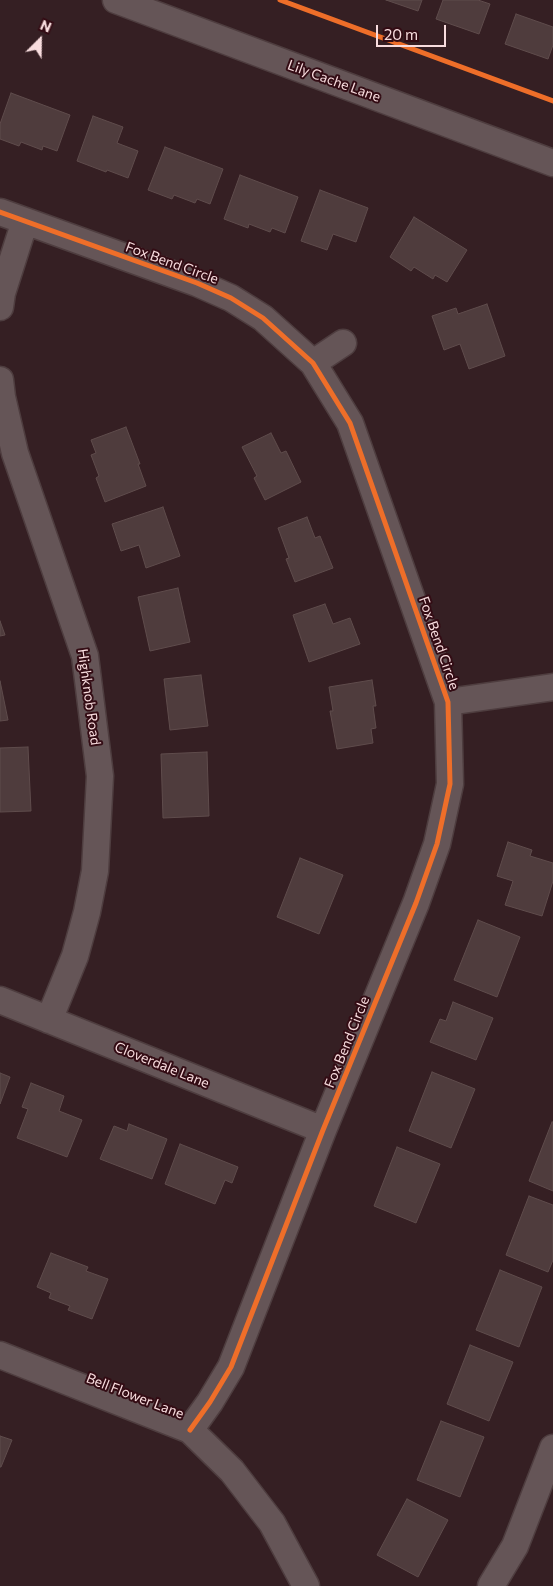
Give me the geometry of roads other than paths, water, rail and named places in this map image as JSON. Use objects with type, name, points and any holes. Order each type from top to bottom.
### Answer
[{"type":"street","name":"Lily Cache Lane","points":[[116,0],[553,163]]},
{"type":"street","name":"Fox Bend Circle","points":[[0,212],[206,287],[231,298],[263,318],[313,362],[350,423],[448,702],[450,784],[437,844],[416,902],[323,1130],[231,1367],[190,1430]]},
{"type":"street","points":[[0,307],[2,292],[25,221]]},
{"type":"street","points":[[313,362],[343,343]]},
{"type":"street","name":"Highknob Road","points":[[0,380],[8,455],[85,656],[100,776],[95,871],[87,912],[75,956],[50,1020]]},
{"type":"street","points":[[448,702],[553,688]]},
{"type":"street","name":"Cloverdale Lane","points":[[0,1000],[323,1130]]},
{"type":"street","name":"Bell Flower Lane","points":[[0,1355],[190,1430],[232,1471],[272,1523],[306,1586]]},
{"type":"street","points":[[491,1586],[515,1546],[553,1448]]}]
